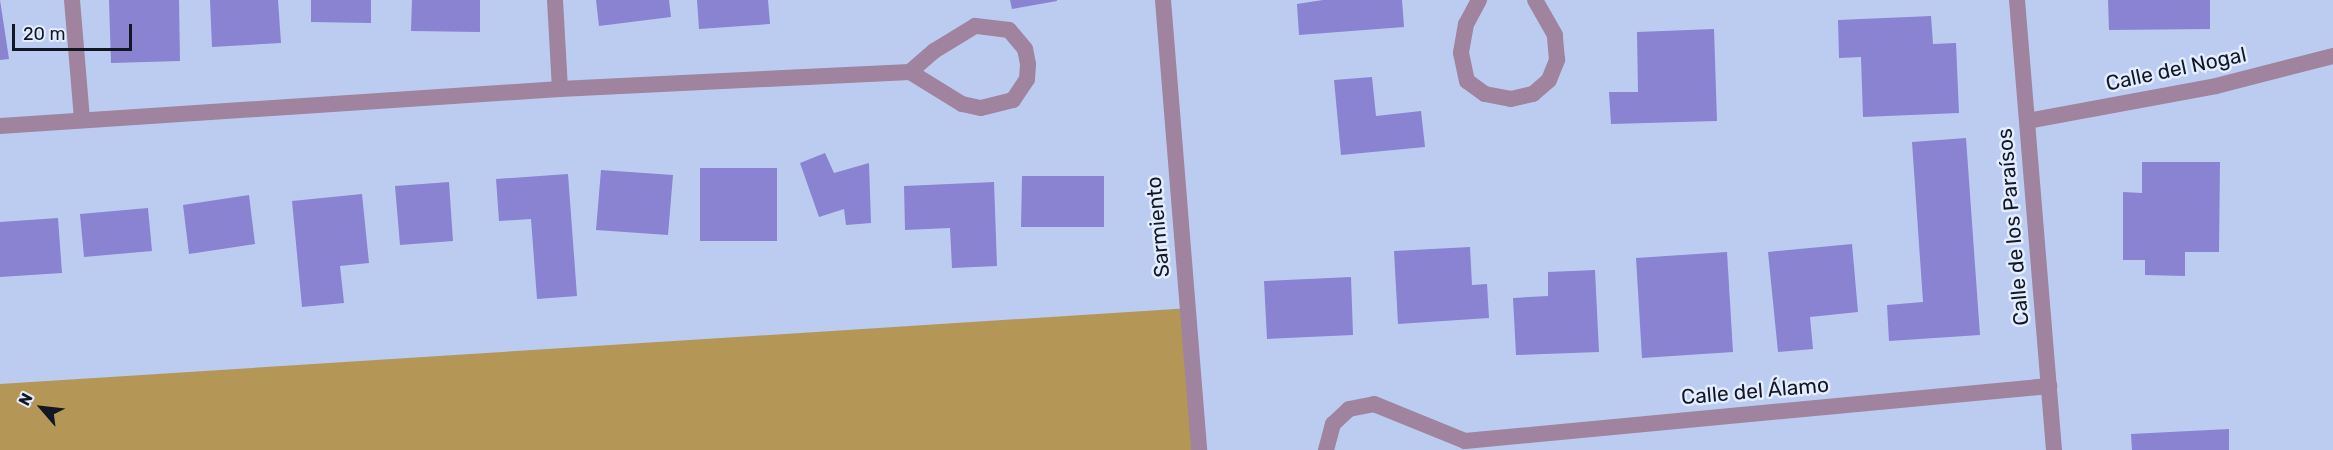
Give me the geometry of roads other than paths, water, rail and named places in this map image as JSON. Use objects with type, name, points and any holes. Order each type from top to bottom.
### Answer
[{"type":"street","points":[[72,0],[82,119]]},
{"type":"street","points":[[555,0],[560,89]]},
{"type":"street","name":"Sarmiento","points":[[1163,0],[1199,450]]},
{"type":"street","points":[[1479,0],[1466,24],[1461,53],[1467,81],[1485,94],[1510,99],[1533,94],[1549,80],[1557,60],[1555,35],[1535,0]]},
{"type":"street","name":"Calle de los Paraísos","points":[[2017,0],[2054,450]]},
{"type":"street","points":[[0,126],[560,89],[910,72],[962,104],[981,108],[1013,100],[1027,79],[1028,64],[1025,49],[1009,30],[975,26],[942,45],[910,72]]},
{"type":"street","name":"Calle del Nogal","points":[[2027,121],[2216,86],[2333,56]]},
{"type":"street","name":"Calle del Álamo","points":[[1326,450],[1333,424],[1348,409],[1374,404],[1458,445],[2049,386]]}]
